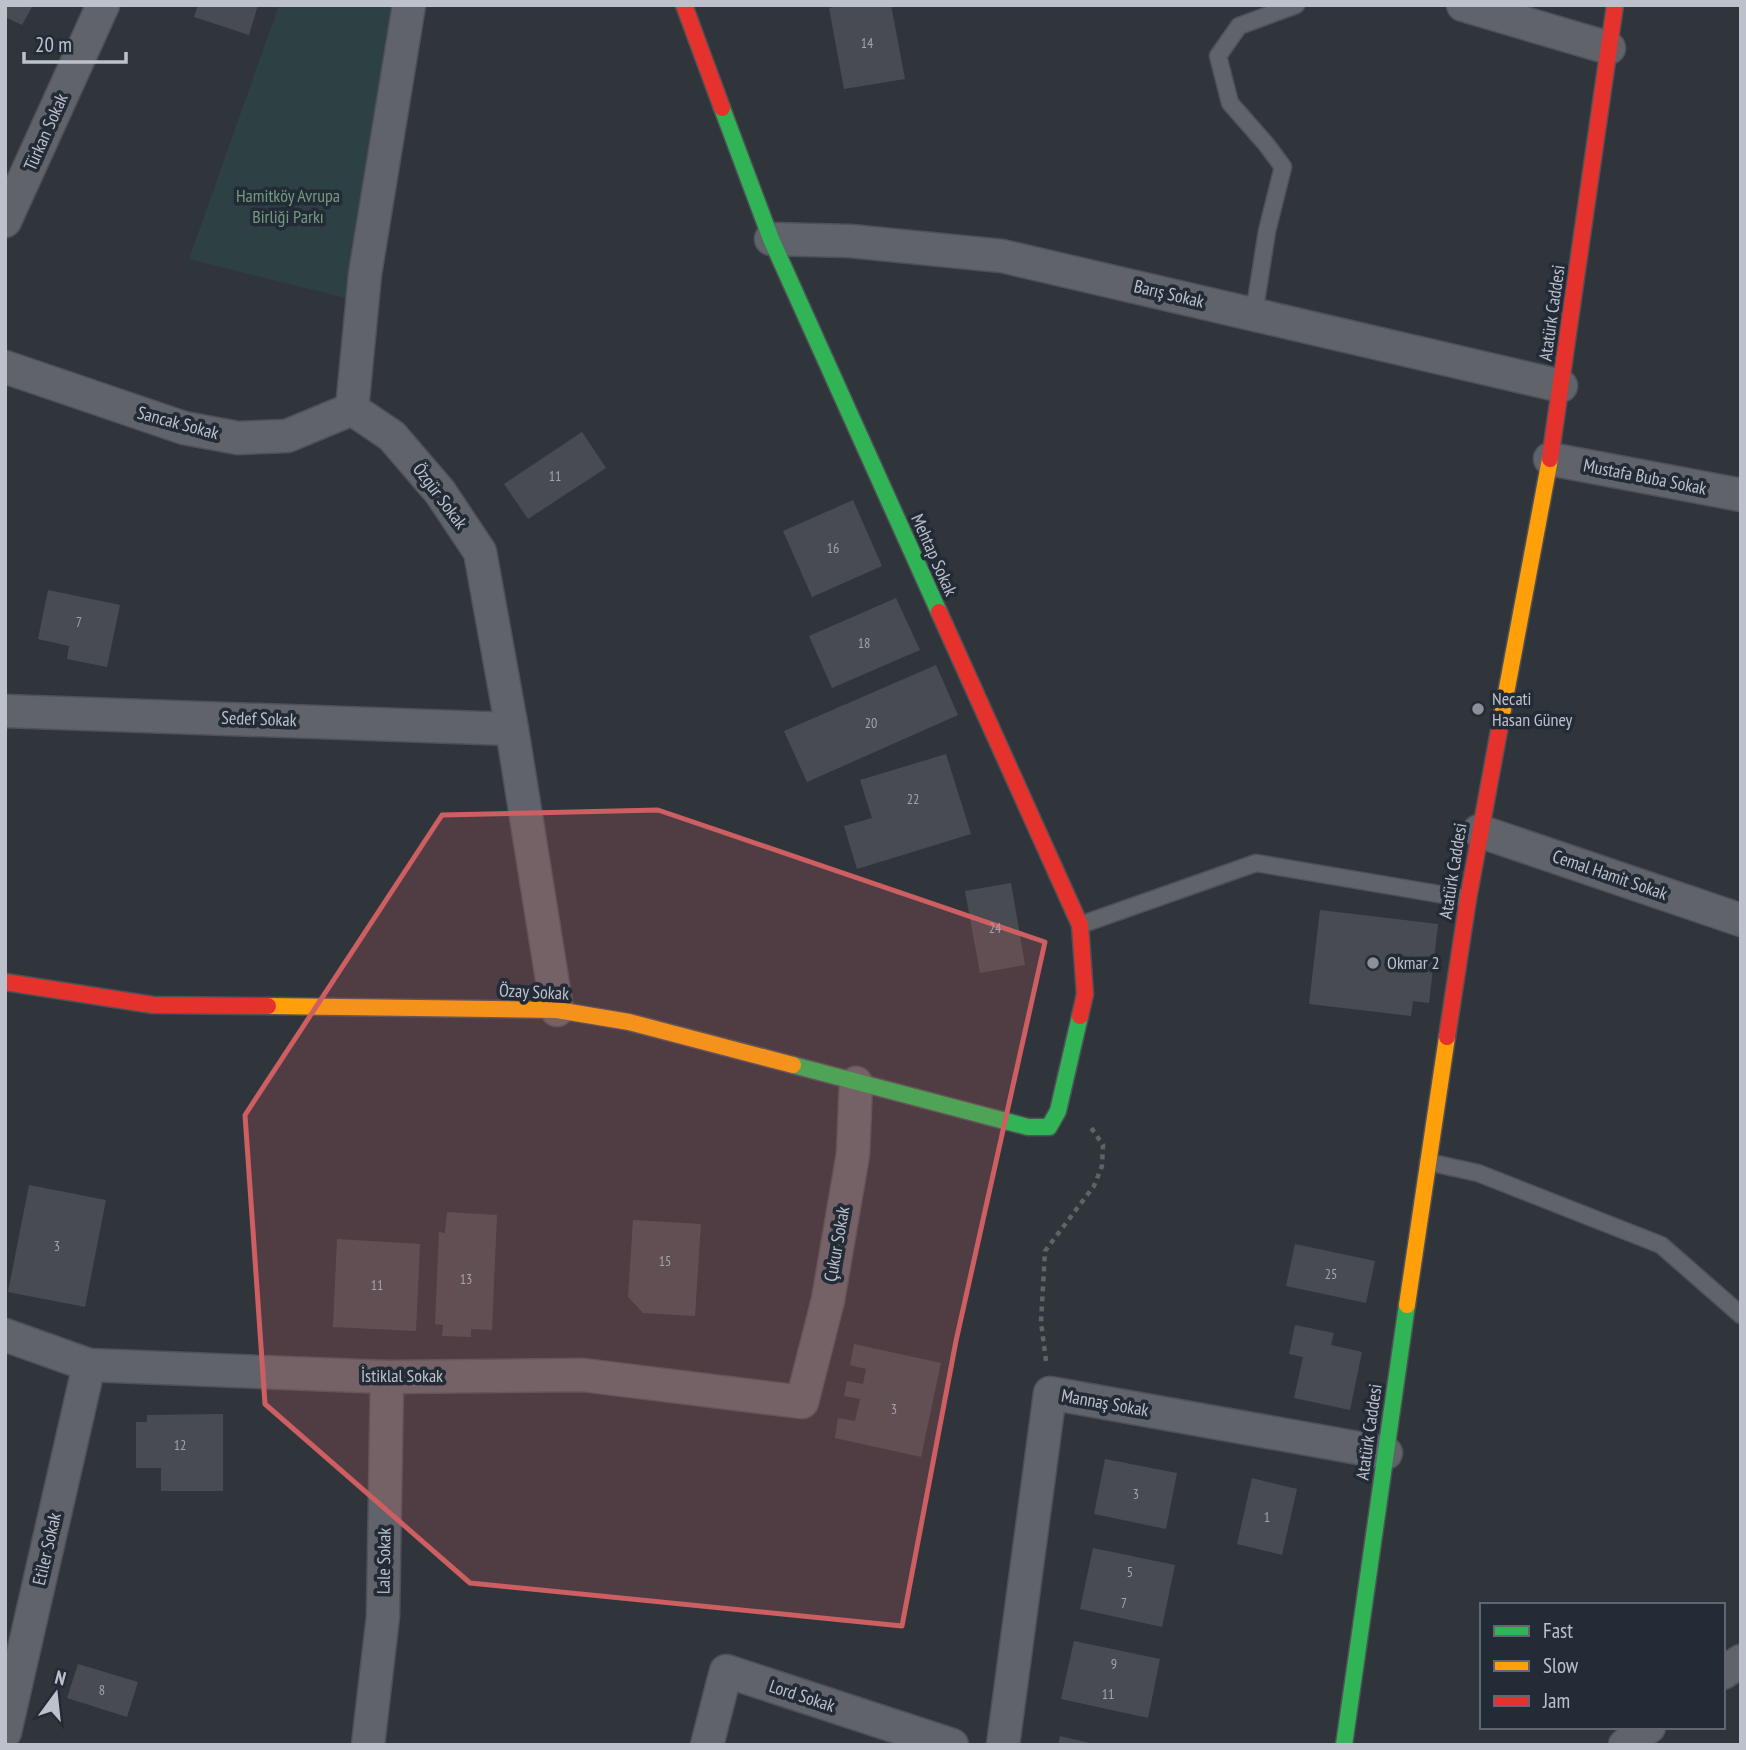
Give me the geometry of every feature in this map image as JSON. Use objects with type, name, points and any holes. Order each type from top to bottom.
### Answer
[{"type":"street","name":"Türkan Sokak","points":[[5,221],[103,5]]},
{"type":"street","points":[[352,409],[365,274],[409,5]]},
{"type":"street","name":"Mehtap Sokak","points":[[684,5],[771,239],[1080,925],[1085,993],[1058,1111],[1049,1127]]},
{"type":"street","points":[[1463,5],[1609,48]]},
{"type":"street","name":"Atatürk Caddesi","points":[[1344,1745],[1427,1163],[1468,899],[1550,459],[1615,5]]},
{"type":"street","name":"Barış Sokak","points":[[771,239],[850,241],[1002,256],[1561,386]]},
{"type":"street","name":"Sancak Sokak","points":[[5,367],[184,428],[238,438],[287,436],[352,409]]},
{"type":"street","name":"Özgür Sokak","points":[[352,409],[391,436],[440,492],[480,552],[512,729],[557,1010]]},
{"type":"street","name":"Mustafa Buba Sokak","points":[[1550,459],[1741,495]]},
{"type":"street","name":"Sedef Sokak","points":[[5,711],[512,729]]},
{"type":"street","name":"Cemal Hamit Sokak","points":[[1479,831],[1741,920]]},
{"type":"street","name":"Özay Sokak","points":[[5,982],[153,1005],[557,1010],[629,1022],[1028,1127],[1049,1127]]},
{"type":"street","name":"Çukur Sokak","points":[[802,1402],[828,1300],[853,1154],[856,1083]]},
{"type":"street","name":"İstiklal Sokak","points":[[5,1335],[89,1365],[387,1377],[583,1375],[802,1402]]},
{"type":"street","name":"Etiler Sokak","points":[[5,1732],[89,1365]]},
{"type":"street","name":"Lale Sokak","points":[[368,1745],[383,1616],[387,1377]]},
{"type":"street","name":"Mannaş Sokak","points":[[1003,1745],[1050,1393],[1385,1453]]},
{"type":"street","points":[[1725,1673],[1741,1661]]},
{"type":"street","name":"Lord Sokak","points":[[707,1745],[726,1671],[952,1745]]},
{"type":"street","points":[[1625,1745],[1646,1729]]},
{"type":"lane","points":[[1254,314],[1267,231],[1283,167],[1230,103],[1218,56],[1239,26],[1296,5]]},
{"type":"lane","points":[[1080,925],[1256,863],[1468,899]]},
{"type":"lane","points":[[1427,1163],[1478,1172],[1661,1245],[1741,1315]]},
{"type":"path","points":[[1050,1393],[1041,1322],[1045,1251],[1094,1186],[1102,1166],[1103,1145],[1090,1126],[1058,1111]]},
{"type":"highlighted area","points":[[658,810],[1045,942],[956,1341],[902,1626],[470,1583],[265,1404],[245,1115],[442,815]]},
{"type":"green space","name":"Hamitköy Avrupa Birliği Parkı","points":[[279,5],[393,5],[350,299],[189,259]]},
{"type":"building","points":[[5,5],[33,5],[22,25],[5,17]]},
{"type":"building","points":[[198,5],[258,5],[249,35],[194,17]]},
{"type":"building","points":[[844,5],[891,5],[905,79],[844,89],[829,8]]},
{"type":"building","points":[[582,432],[606,468],[528,519],[504,484]]},
{"type":"building","points":[[853,500],[882,566],[812,597],[783,531]]},
{"type":"building","points":[[48,590],[120,605],[107,667],[67,659],[69,646],[38,639]]},
{"type":"building","points":[[896,598],[920,650],[832,688],[809,636]]},
{"type":"building","points":[[936,665],[958,715],[807,782],[784,731]]},
{"type":"building","points":[[946,754],[971,834],[857,869],[844,826],[872,818],[860,780]]},
{"type":"building","points":[[1011,883],[1025,965],[980,973],[965,891]]},
{"type":"building","name":"Okmar 2","points":[[1320,910],[1438,924],[1429,1003],[1413,1001],[1411,1016],[1309,1004]]},
{"type":"building","points":[[29,1185],[106,1200],[85,1307],[8,1292]]},
{"type":"building","points":[[447,1212],[497,1215],[492,1330],[471,1329],[471,1337],[442,1336],[443,1325],[435,1324],[439,1232],[445,1233]]},
{"type":"building","points":[[633,1220],[701,1224],[695,1316],[643,1313],[628,1297]]},
{"type":"building","points":[[337,1239],[420,1244],[416,1331],[333,1327]]},
{"type":"building","points":[[1295,1244],[1375,1261],[1366,1303],[1286,1286]]},
{"type":"building","points":[[1295,1325],[1334,1333],[1331,1345],[1362,1352],[1350,1410],[1294,1398],[1303,1357],[1289,1354]]},
{"type":"building","points":[[854,1344],[941,1363],[921,1457],[835,1438],[838,1418],[855,1421],[860,1399],[844,1396],[847,1381],[863,1384],[866,1369],[850,1365]]},
{"type":"building","points":[[223,1414],[223,1491],[161,1491],[161,1468],[136,1468],[136,1422],[147,1422],[147,1415]]},
{"type":"building","points":[[1105,1459],[1177,1473],[1166,1529],[1094,1514]]},
{"type":"building","points":[[1252,1478],[1297,1489],[1282,1555],[1237,1544]]},
{"type":"building","points":[[1093,1548],[1175,1565],[1162,1627],[1080,1609]]},
{"type":"building","points":[[1074,1641],[1160,1659],[1148,1718],[1061,1699]]},
{"type":"building","points":[[78,1664],[138,1682],[127,1717],[67,1698]]},
{"type":"building","points":[[1060,1736],[1094,1744],[1058,1745]]},
{"type":"traffic: fast","points":[[722,108],[771,239],[939,612]]},
{"type":"traffic: fast","points":[[793,1065],[1028,1127],[1049,1127],[1058,1111],[1080,1016]]},
{"type":"traffic: fast","points":[[1344,1745],[1407,1305]]},
{"type":"traffic: slow","points":[[1501,720],[1550,459]]},
{"type":"traffic: slow","points":[[268,1006],[557,1010],[629,1022],[793,1065]]},
{"type":"traffic: slow","points":[[1407,1305],[1447,1037]]},
{"type":"traffic: jam","points":[[684,5],[722,108]]},
{"type":"traffic: jam","points":[[1550,459],[1615,5]]},
{"type":"traffic: jam","points":[[939,612],[1080,925],[1085,994],[1080,1016]]},
{"type":"traffic: jam","points":[[1447,1037],[1468,899],[1501,720]]},
{"type":"traffic: jam","points":[[5,982],[153,1005],[268,1006]]},
{"type":"place","name":"Necati Hasan Güney","points":[[1478,709]]},
{"type":"place","name":"Okmar 2","points":[[1373,963]]}]
